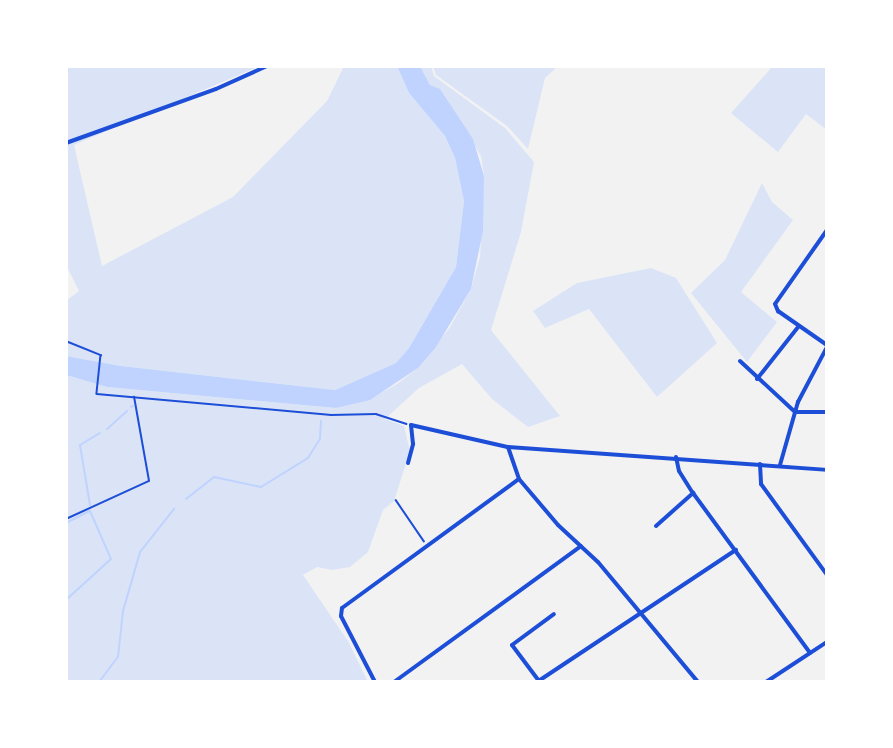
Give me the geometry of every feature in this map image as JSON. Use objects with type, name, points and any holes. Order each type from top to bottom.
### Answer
[{"type":"street","points":[[66,142],[216,89],[267,66]]},
{"type":"street","points":[[780,465],[795,412],[827,346],[778,311],[776,300],[827,230]]},
{"type":"street","points":[[758,379],[798,327]]},
{"type":"street","points":[[740,361],[795,412],[827,412]]},
{"type":"street","points":[[408,463],[413,444],[411,425],[508,447],[676,456],[827,470]]},
{"type":"street","points":[[508,447],[519,478],[644,614],[698,682]]},
{"type":"street","points":[[676,456],[679,471],[693,493],[810,653]]},
{"type":"street","points":[[760,464],[761,484],[827,575]]},
{"type":"street","points":[[375,682],[340,613],[519,478]]},
{"type":"street","points":[[657,526],[693,493]]},
{"type":"street","points":[[394,682],[581,546]]},
{"type":"street","points":[[554,614],[512,645],[538,681],[644,614],[736,550]]},
{"type":"street","points":[[766,682],[827,642]]},
{"type":"path","points":[[66,341],[101,356],[96,394],[331,415],[376,414],[411,425]]},
{"type":"path","points":[[66,519],[149,481],[134,397]]},
{"type":"path","points":[[396,500],[428,546]]},
{"type":"shaded area","points":[[66,66],[260,66],[74,145],[102,266],[233,197],[327,101],[344,66],[397,66],[409,93],[445,136],[455,158],[464,201],[456,267],[409,348],[396,363],[335,390],[121,366],[66,356],[66,301],[79,291],[66,265]]},
{"type":"shaded area","points":[[420,66],[431,66],[434,76],[505,128],[534,162],[521,232],[491,330],[560,416],[528,427],[492,399],[462,364],[419,388],[385,419],[404,426],[410,451],[394,501],[383,510],[368,552],[350,567],[332,570],[317,567],[303,575],[348,641],[368,682],[66,682],[66,375],[107,387],[336,408],[370,399],[397,384],[418,368],[450,327],[471,289],[480,257],[484,176],[481,156],[440,90],[430,85]]},
{"type":"shaded area","points":[[433,66],[558,66],[545,78],[528,149],[507,126],[436,75]]},
{"type":"shaded area","points":[[773,66],[827,66],[827,130],[806,114],[778,152],[731,113]]},
{"type":"shaded area","points":[[762,183],[772,202],[793,220],[741,292],[777,322],[747,362],[691,293],[725,260]]},
{"type":"shaded area","points":[[651,268],[676,278],[717,343],[657,397],[589,309],[545,328],[533,311],[577,283]]},
{"type":"water","points":[[397,66],[420,66],[430,85],[440,89],[473,139],[484,176],[483,231],[471,289],[436,347],[418,368],[370,400],[336,408],[107,387],[66,375],[66,356],[121,366],[335,390],[396,363],[409,348],[456,267],[464,201],[455,158],[445,136],[409,93]]},
{"type":"waterway","points":[[107,429],[127,411]]},
{"type":"waterway","points":[[186,499],[214,477],[261,487],[308,458],[320,439],[321,421]]},
{"type":"waterway","points":[[90,505],[80,445],[100,433]]},
{"type":"waterway","points":[[99,682],[118,657],[123,611],[140,552],[174,509]]},
{"type":"waterway","points":[[66,523],[90,511],[111,559],[66,600]]}]
